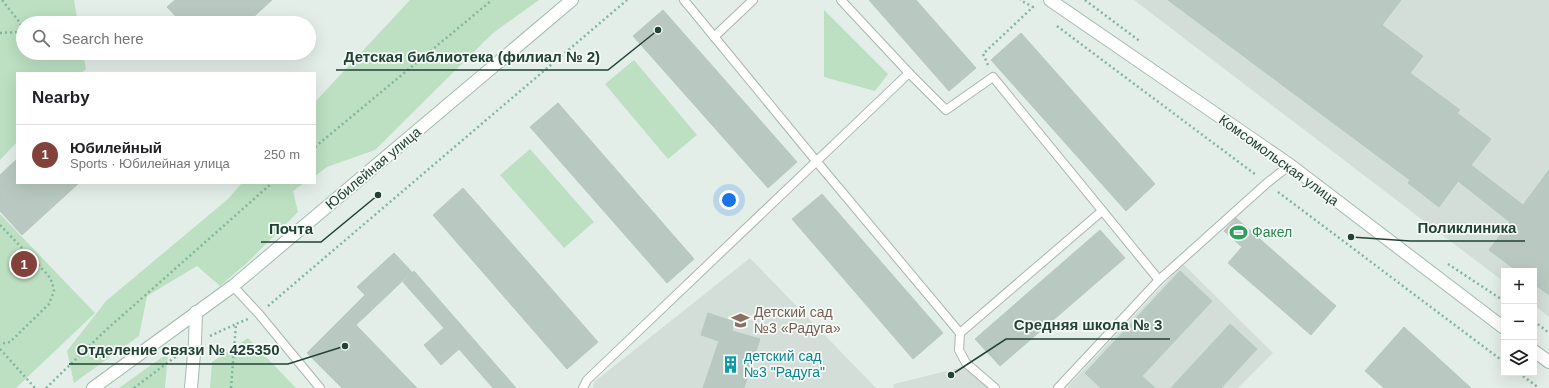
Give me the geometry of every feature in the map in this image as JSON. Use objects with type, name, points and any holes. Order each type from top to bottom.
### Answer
[{"type":"street","name":"Юбилейная улица","points":[[93,388],[233,286],[572,0]]},
{"type":"street","name":"Комсомольская улица","points":[[1050,0],[1290,165],[1501,326]]},
{"type":"street","points":[[191,388],[196,312]]},
{"type":"street","points":[[1537,353],[1549,362]]},
{"type":"lane","points":[[684,0],[960,333],[959,350],[966,363],[995,388]]},
{"type":"lane","points":[[714,37],[754,0]]},
{"type":"lane","points":[[841,0],[909,73],[946,110],[993,77],[1159,280]]},
{"type":"lane","points":[[583,388],[587,380],[909,73]]},
{"type":"lane","points":[[1058,388],[1159,280],[1267,183],[1290,165]]},
{"type":"lane","points":[[960,333],[1102,211]]},
{"type":"lane","points":[[233,286],[259,314],[320,388]]},
{"type":"path","points":[[2,0],[16,19]]},
{"type":"path","points":[[316,146],[492,0]]},
{"type":"path","points":[[231,388],[236,324],[259,314],[627,0]]},
{"type":"path","points":[[993,77],[982,54],[1033,8],[1020,0]]},
{"type":"path","points":[[0,33],[16,32]]},
{"type":"path","points":[[46,388],[106,330],[271,184]]},
{"type":"path","points":[[0,225],[48,275],[52,282],[54,291],[49,304],[10,342],[0,344]]},
{"type":"path","points":[[1537,323],[1549,333]]},
{"type":"path","points":[[0,349],[35,388]]},
{"type":"path","points":[[1523,376],[1539,388]]},
{"type":"shaded area","points":[[1134,0],[1549,0],[1549,317],[1537,307],[1537,268],[1501,268],[1501,280]]},
{"type":"shaded area","name":"Детский сад №3 «Радуга»","points":[[750,258],[876,388],[593,388],[594,382]]},
{"type":"shaded area","points":[[1183,264],[1273,353],[1238,388],[1069,388],[1068,386]]},
{"type":"shaded area","points":[[963,367],[990,388],[893,388],[894,384]]},
{"type":"green space","points":[[0,0],[74,0],[77,16],[16,16],[16,60],[84,60],[86,69],[82,72],[16,72],[16,143],[0,160]]},
{"type":"green space","points":[[410,0],[539,0],[493,33],[375,150],[327,167],[316,175],[316,101]]},
{"type":"green space","points":[[824,10],[888,74],[875,91],[824,77]]},
{"type":"green space","points":[[634,60],[697,135],[668,159],[605,84]]},
{"type":"green space","points":[[530,149],[594,222],[564,248],[500,175]]},
{"type":"green space","points":[[241,184],[303,184],[293,191],[298,212],[247,263],[220,286],[197,266],[147,296],[139,336],[74,383],[67,351],[106,301],[228,199]]},
{"type":"green space","points":[[0,214],[95,313],[16,388],[0,388]]},
{"type":"green space","points":[[248,338],[296,388],[210,388],[212,362]]},
{"type":"green space","points":[[168,353],[165,388],[119,388]]},
{"type":"building","points":[[175,0],[272,0],[255,16],[175,16],[167,7]]},
{"type":"building","points":[[869,0],[916,0],[976,68],[949,91]]},
{"type":"building","points":[[1168,0],[1401,0],[1382,25],[1423,56],[1410,73],[1460,110],[1457,113],[1491,139],[1471,165],[1523,205],[1549,170],[1549,295],[1537,286],[1537,268],[1513,268],[1489,250],[1510,222],[1458,181],[1439,207],[1408,183],[1410,180]]},
{"type":"building","points":[[663,10],[797,162],[768,188],[633,36]]},
{"type":"building","points":[[1021,33],[1155,184],[1126,211],[991,60]]},
{"type":"building","points":[[558,103],[694,259],[667,283],[530,127]]},
{"type":"building","points":[[16,160],[16,184],[78,184],[22,235],[0,211],[0,175]]},
{"type":"building","points":[[463,188],[598,342],[567,369],[433,215]]},
{"type":"building","points":[[822,194],[943,333],[913,359],[792,219]]},
{"type":"building","points":[[1236,218],[1336,306],[1311,335],[1228,263],[1242,247],[1224,231]]},
{"type":"building","points":[[1100,230],[1125,258],[1000,366],[975,339]]},
{"type":"building","points":[[394,253],[412,272],[356,325],[417,388],[342,388],[307,353],[365,295],[357,287]]},
{"type":"building","points":[[414,271],[516,388],[493,388],[459,349],[441,365],[424,345],[444,328],[403,282]]},
{"type":"building","points":[[1180,271],[1212,301],[1142,376],[1155,388],[1101,388],[1085,373]]},
{"type":"building","name":"детский сад №3 \"Радуга\"","points":[[708,313],[735,322],[732,331],[760,339],[744,388],[703,388],[719,341],[701,335]]},
{"type":"building","points":[[1230,324],[1257,349],[1221,388],[1171,388]]},
{"type":"building","points":[[1404,327],[1471,388],[1384,388],[1365,371]]},
{"type":"place","name":"Детская библиотека (филиал № 2)","points":[[658,30]]},
{"type":"place","name":"Почта","points":[[378,195]]},
{"type":"place","name":"Факел","points":[[1239,232]]},
{"type":"place","name":"Поликлиника","points":[[1351,237]]},
{"type":"place","name":"Юбилейный","points":[[24,264]]},
{"type":"place","name":"Детский сад №3 «Радуга»","points":[[741,320]]},
{"type":"place","name":"Отделение связи № 425350","points":[[345,346]]},
{"type":"place","name":"детский сад №3 \"Радуга\"","points":[[731,364]]},
{"type":"place","name":"Средняя школа № 3","points":[[951,375]]}]
